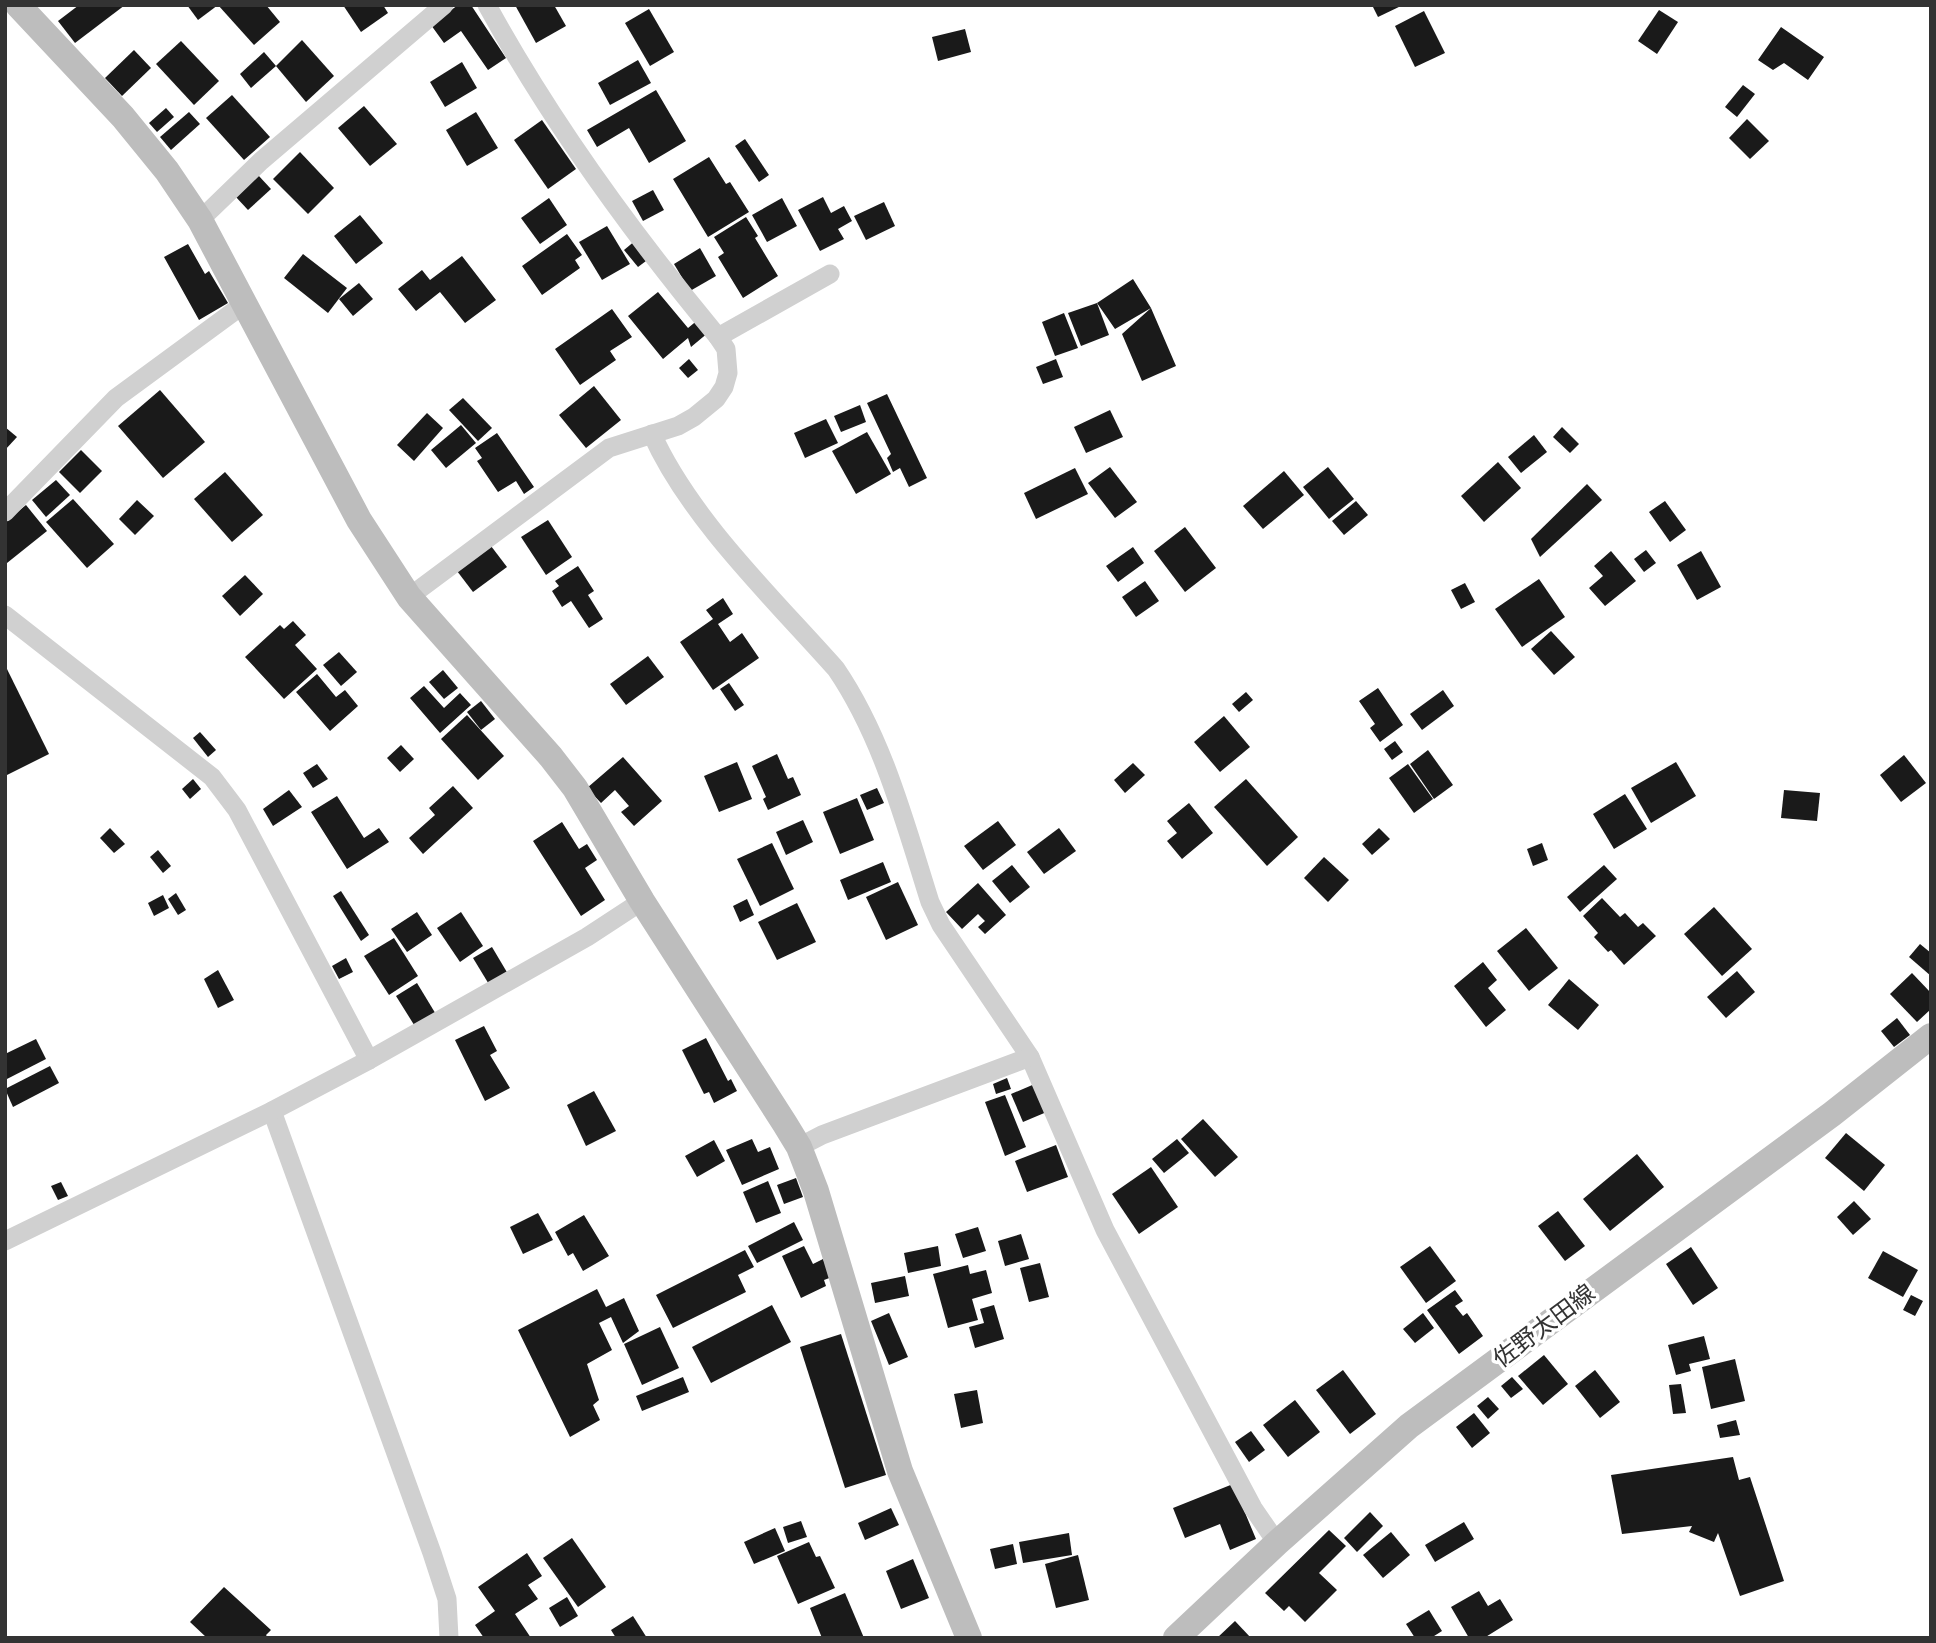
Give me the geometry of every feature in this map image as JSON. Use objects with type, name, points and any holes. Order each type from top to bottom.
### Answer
[{"type":"street","points":[[18,5],[122,117],[167,171],[200,220],[359,520],[409,597],[551,757],[575,788],[642,901],[799,1147],[816,1191],[900,1471],[969,1638]]},
{"type":"street","points":[[200,220],[261,161],[444,5]]},
{"type":"street","points":[[409,597],[609,448],[678,426],[694,417],[716,399],[724,387],[728,373],[726,349],[571,145],[523,71],[487,5]]},
{"type":"street","points":[[718,337],[830,274]]},
{"type":"street","points":[[5,512],[116,398],[244,304]]},
{"type":"street","points":[[652,434],[661,455],[687,497],[836,668],[854,695],[882,759],[930,902],[942,925],[1030,1057],[1105,1230],[1253,1508],[1277,1544]]},
{"type":"street","points":[[5,615],[212,777],[237,810],[369,1060]]},
{"type":"street","points":[[5,1241],[272,1111],[369,1060],[587,937],[642,901]]},
{"type":"street","name":"佐野太田線","points":[[1176,1638],[1409,1426],[1832,1114],[1931,1036]]},
{"type":"street","points":[[799,1147],[822,1135],[1030,1057]]},
{"type":"street","points":[[272,1111],[432,1553],[447,1599],[449,1638]]},
{"type":"building","points":[[79,5],[125,5],[75,43],[58,21]]},
{"type":"building","points":[[187,5],[218,5],[198,20]]},
{"type":"building","points":[[218,5],[266,5],[280,22],[254,45]]},
{"type":"building","points":[[343,5],[383,5],[388,13],[361,32]]},
{"type":"building","points":[[458,5],[471,5],[506,58],[488,70],[461,31],[444,43],[431,25]]},
{"type":"building","points":[[515,5],[554,5],[566,26],[536,43]]},
{"type":"building","points":[[1372,5],[1403,5],[1378,17]]},
{"type":"building","points":[[649,9],[674,52],[650,66],[625,23]]},
{"type":"building","points":[[1659,10],[1678,22],[1657,54],[1638,41]]},
{"type":"building","points":[[1424,11],[1445,53],[1415,67],[1395,26]]},
{"type":"building","points":[[1781,27],[1824,57],[1808,80],[1784,63],[1773,70],[1758,60]]},
{"type":"building","points":[[965,29],[971,52],[938,61],[932,37]]},
{"type":"building","points":[[302,40],[334,76],[306,102],[276,66]]},
{"type":"building","points":[[181,41],[219,81],[194,105],[156,64]]},
{"type":"building","points":[[134,50],[151,68],[122,96],[105,78]]},
{"type":"building","points":[[264,52],[276,66],[251,88],[240,74]]},
{"type":"building","points":[[638,60],[651,83],[610,105],[598,83]]},
{"type":"building","points":[[462,62],[477,88],[445,107],[430,82]]},
{"type":"building","points":[[1743,85],[1755,94],[1737,117],[1725,107]]},
{"type":"building","points":[[656,90],[686,141],[649,163],[629,128],[597,147],[587,130]]},
{"type":"building","points":[[232,95],[270,137],[244,160],[206,118]]},
{"type":"building","points":[[364,106],[397,144],[370,166],[338,128]]},
{"type":"building","points":[[166,108],[174,117],[157,132],[149,123]]},
{"type":"building","points":[[189,112],[200,124],[171,150],[160,137]]},
{"type":"building","points":[[476,112],[498,148],[467,166],[446,130]]},
{"type":"building","points":[[1747,119],[1769,141],[1750,159],[1729,138]]},
{"type":"building","points":[[542,120],[576,169],[548,189],[514,140]]},
{"type":"building","points":[[745,139],[769,175],[759,182],[735,146]]},
{"type":"building","points":[[300,152],[334,188],[308,214],[273,179]]},
{"type":"building","points":[[709,157],[726,184],[730,182],[749,212],[708,237],[673,179]]},
{"type":"building","points":[[258,175],[271,189],[248,210],[235,196]]},
{"type":"building","points":[[653,190],[664,210],[643,221],[632,201]]},
{"type":"building","points":[[823,197],[831,213],[844,206],[852,221],[838,229],[844,239],[820,251],[798,210]]},
{"type":"building","points":[[549,198],[567,225],[540,244],[521,218]]},
{"type":"building","points":[[782,198],[797,226],[767,242],[752,215]]},
{"type":"building","points":[[884,202],[895,226],[866,240],[854,216]]},
{"type":"building","points":[[360,215],[383,243],[356,264],[334,236]]},
{"type":"building","points":[[746,217],[758,236],[755,238],[778,276],[743,298],[718,257],[724,253],[714,237]]},
{"type":"building","points":[[607,226],[630,264],[602,280],[579,242]]},
{"type":"building","points":[[567,234],[582,255],[575,260],[580,268],[542,295],[522,266]]},
{"type":"building","points":[[636,240],[650,258],[638,267],[624,250]]},
{"type":"building","points":[[188,244],[205,274],[209,271],[228,303],[199,320],[164,257]]},
{"type":"building","points":[[700,248],[716,276],[690,291],[674,264]]},
{"type":"building","points":[[303,254],[347,288],[328,313],[284,278]]},
{"type":"building","points":[[462,256],[496,300],[465,323],[440,292],[416,311],[398,289],[422,270],[430,280]]},
{"type":"building","points":[[1133,279],[1151,308],[1115,329],[1097,303]]},
{"type":"building","points":[[359,283],[373,299],[353,316],[339,299]]},
{"type":"building","points":[[658,292],[688,328],[699,319],[709,332],[691,347],[688,338],[663,359],[628,316]]},
{"type":"building","points":[[1097,303],[1109,335],[1081,346],[1068,313]]},
{"type":"building","points":[[1151,308],[1176,366],[1142,381],[1122,334]]},
{"type":"building","points":[[612,309],[632,337],[610,351],[616,360],[580,385],[555,349]]},
{"type":"building","points":[[1064,313],[1078,348],[1055,356],[1042,322]]},
{"type":"building","points":[[689,359],[698,370],[688,378],[679,368]]},
{"type":"building","points":[[1056,359],[1063,377],[1043,384],[1036,367]]},
{"type":"building","points":[[594,386],[621,420],[586,448],[559,415]]},
{"type":"building","points":[[160,390],[205,442],[163,478],[118,426]]},
{"type":"building","points":[[887,394],[927,478],[909,487],[900,468],[893,472],[887,458],[891,454],[867,403]]},
{"type":"building","points":[[463,398],[492,428],[478,441],[449,410]]},
{"type":"building","points":[[860,405],[866,422],[841,432],[834,416]]},
{"type":"building","points":[[1110,410],[1123,437],[1086,453],[1074,427]]},
{"type":"building","points":[[427,413],[443,428],[414,461],[397,445]]},
{"type":"building","points":[[826,419],[838,443],[805,458],[794,433]]},
{"type":"building","points":[[461,425],[476,443],[446,468],[431,450]]},
{"type":"building","points":[[5,427],[17,437],[5,450]]},
{"type":"building","points":[[1562,427],[1579,444],[1570,453],[1553,437]]},
{"type":"building","points":[[867,432],[891,474],[856,494],[832,451]]},
{"type":"building","points":[[497,433],[534,487],[524,494],[516,481],[498,492],[477,461],[482,458],[475,448]]},
{"type":"building","points":[[1534,435],[1547,452],[1521,473],[1508,457]]},
{"type":"building","points":[[81,450],[102,471],[80,493],[59,472]]},
{"type":"building","points":[[1498,462],[1521,488],[1484,522],[1461,496]]},
{"type":"building","points":[[1110,467],[1137,502],[1115,518],[1088,483]]},
{"type":"building","points":[[1328,467],[1354,499],[1329,519],[1303,487]]},
{"type":"building","points":[[1075,468],[1088,494],[1036,519],[1024,493]]},
{"type":"building","points":[[1284,471],[1304,495],[1263,529],[1243,506]]},
{"type":"building","points":[[225,472],[263,515],[232,542],[194,499]]},
{"type":"building","points":[[56,480],[70,495],[46,517],[32,500]]},
{"type":"building","points":[[1587,484],[1602,500],[1540,557],[1531,539]]},
{"type":"building","points":[[73,499],[114,544],[87,568],[46,522]]},
{"type":"building","points":[[137,500],[154,516],[135,535],[119,519]]},
{"type":"building","points":[[1356,501],[1368,515],[1344,535],[1332,521]]},
{"type":"building","points":[[1665,501],[1686,530],[1670,542],[1649,512]]},
{"type":"building","points":[[26,505],[47,531],[7,563],[5,522]]},
{"type":"building","points":[[548,520],[572,557],[546,575],[521,537]]},
{"type":"building","points":[[1185,527],[1216,568],[1185,592],[1154,551]]},
{"type":"building","points":[[491,546],[507,567],[473,592],[457,571]]},
{"type":"building","points":[[1133,547],[1144,563],[1118,582],[1106,566]]},
{"type":"building","points":[[1646,550],[1656,563],[1644,572],[1634,559]]},
{"type":"building","points":[[1611,551],[1636,581],[1605,606],[1589,588],[1603,576],[1594,566]]},
{"type":"building","points":[[1701,551],[1721,587],[1697,600],[1677,565]]},
{"type":"building","points":[[578,566],[594,591],[588,595],[603,619],[589,628],[571,601],[562,607],[552,591],[559,586],[555,581]]},
{"type":"building","points":[[245,575],[263,594],[240,616],[222,596]]},
{"type":"building","points":[[1539,579],[1565,617],[1522,647],[1495,609]]},
{"type":"building","points":[[1145,581],[1159,601],[1136,617],[1122,597]]},
{"type":"building","points":[[1465,583],[1475,602],[1461,609],[1451,590]]},
{"type":"building","points":[[723,598],[733,614],[718,624],[730,642],[742,633],[759,658],[713,690],[680,642],[713,619],[706,610]]},
{"type":"building","points":[[293,621],[306,635],[295,645],[317,669],[284,699],[245,657],[280,625],[284,629]]},
{"type":"building","points":[[1551,631],[1575,657],[1554,675],[1531,649]]},
{"type":"building","points":[[339,652],[357,672],[341,686],[323,665]]},
{"type":"building","points":[[648,656],[664,677],[626,705],[610,684]]},
{"type":"building","points":[[5,665],[49,754],[5,776]]},
{"type":"building","points":[[443,670],[458,688],[444,699],[429,682]]},
{"type":"building","points":[[317,674],[336,697],[345,690],[358,706],[330,731],[296,692]]},
{"type":"building","points":[[729,683],[744,705],[735,711],[720,689]]},
{"type":"building","points":[[424,686],[444,708],[460,693],[471,705],[440,733],[410,698]]},
{"type":"building","points":[[1378,688],[1403,725],[1380,742],[1370,728],[1375,724],[1359,701]]},
{"type":"building","points":[[1443,690],[1454,706],[1422,730],[1410,714]]},
{"type":"building","points":[[1246,692],[1253,700],[1239,712],[1232,704]]},
{"type":"building","points":[[481,701],[495,719],[481,730],[467,712]]},
{"type":"building","points":[[467,715],[504,756],[478,780],[441,739]]},
{"type":"building","points":[[1224,716],[1250,747],[1220,772],[1194,742]]},
{"type":"building","points":[[200,732],[216,750],[208,757],[193,738]]},
{"type":"building","points":[[1395,741],[1403,752],[1392,760],[1384,749]]},
{"type":"building","points":[[401,745],[414,759],[400,772],[387,758]]},
{"type":"building","points":[[1428,750],[1453,785],[1434,799],[1410,764]]},
{"type":"building","points":[[777,754],[788,779],[793,777],[801,795],[768,810],[763,799],[766,797],[752,766]]},
{"type":"building","points":[[1904,755],[1926,783],[1901,802],[1880,775]]},
{"type":"building","points":[[623,757],[662,801],[634,826],[621,812],[629,806],[615,790],[601,803],[587,788]]},
{"type":"building","points":[[737,762],[752,799],[719,812],[704,776]]},
{"type":"building","points":[[1676,762],[1696,796],[1651,823],[1631,788]]},
{"type":"building","points":[[1133,763],[1145,775],[1125,793],[1114,780]]},
{"type":"building","points":[[317,764],[328,779],[313,788],[303,773]]},
{"type":"building","points":[[1408,764],[1433,799],[1414,813],[1389,778]]},
{"type":"building","points":[[193,779],[201,789],[190,799],[182,789]]},
{"type":"building","points":[[1246,779],[1298,837],[1267,866],[1214,807]]},
{"type":"building","points":[[453,786],[473,808],[423,854],[409,838],[435,815],[429,808]]},
{"type":"building","points":[[877,788],[884,803],[867,810],[860,795]]},
{"type":"building","points":[[289,790],[302,807],[273,826],[263,809]]},
{"type":"building","points":[[1784,790],[1820,793],[1817,821],[1781,818]]},
{"type":"building","points":[[1625,794],[1647,829],[1614,849],[1593,814]]},
{"type":"building","points":[[337,796],[364,838],[379,828],[389,842],[347,869],[311,812]]},
{"type":"building","points":[[857,798],[874,840],[840,854],[823,812]]},
{"type":"building","points":[[1189,803],[1213,833],[1182,859],[1167,841],[1177,833],[1167,821]]},
{"type":"building","points":[[803,820],[813,842],[786,855],[776,832]]},
{"type":"building","points":[[998,821],[1016,845],[983,870],[964,846]]},
{"type":"building","points":[[562,822],[579,849],[587,844],[597,860],[585,868],[605,900],[581,916],[533,841]]},
{"type":"building","points":[[110,828],[125,844],[114,853],[100,838]]},
{"type":"building","points":[[1059,828],[1076,851],[1044,874],[1027,852]]},
{"type":"building","points":[[1379,828],[1390,839],[1372,855],[1362,844]]},
{"type":"building","points":[[772,843],[794,889],[760,906],[737,859]]},
{"type":"building","points":[[1542,843],[1548,860],[1533,866],[1527,849]]},
{"type":"building","points":[[158,850],[171,866],[163,873],[150,857]]},
{"type":"building","points":[[1324,857],[1349,880],[1328,902],[1304,878]]},
{"type":"building","points":[[883,862],[891,882],[848,900],[840,880]]},
{"type":"building","points":[[1012,865],[1030,887],[1010,903],[992,881]]},
{"type":"building","points":[[1604,865],[1617,879],[1580,912],[1567,897]]},
{"type":"building","points":[[898,882],[918,925],[886,940],[866,897]]},
{"type":"building","points":[[978,883],[1006,915],[985,934],[978,927],[985,921],[978,914],[962,929],[946,912]]},
{"type":"building","points":[[341,891],[369,935],[361,941],[333,896]]},
{"type":"building","points":[[176,893],[186,910],[178,915],[168,899]]},
{"type":"building","points":[[163,895],[169,908],[154,916],[148,903]]},
{"type":"building","points":[[1602,898],[1620,917],[1625,913],[1638,927],[1643,923],[1656,936],[1624,965],[1594,937],[1598,933],[1583,916]]},
{"type":"building","points":[[747,899],[754,915],[740,922],[733,906]]},
{"type":"building","points":[[797,903],[816,942],[777,960],[758,922]]},
{"type":"building","points":[[1714,907],[1752,949],[1722,976],[1684,934]]},
{"type":"building","points":[[417,912],[432,935],[407,952],[391,929]]},
{"type":"building","points":[[461,912],[483,946],[460,962],[437,928]]},
{"type":"building","points":[[1526,928],[1558,968],[1529,991],[1497,951]]},
{"type":"building","points":[[394,938],[418,976],[389,995],[364,956]]},
{"type":"building","points":[[1920,944],[1931,953],[1931,976],[1909,957]]},
{"type":"building","points":[[492,947],[508,974],[490,986],[473,958]]},
{"type":"building","points":[[346,958],[353,972],[339,979],[332,966]]},
{"type":"building","points":[[1483,962],[1497,980],[1488,988],[1506,1010],[1486,1027],[1454,986]]},
{"type":"building","points":[[218,970],[234,1000],[218,1008],[204,979]]},
{"type":"building","points":[[1737,971],[1755,992],[1726,1018],[1707,997]]},
{"type":"building","points":[[1912,973],[1931,993],[1931,1009],[1917,1022],[1890,994]]},
{"type":"building","points":[[1569,979],[1599,1005],[1578,1030],[1548,1005]]},
{"type":"building","points":[[417,983],[437,1016],[416,1028],[396,996]]},
{"type":"building","points":[[1897,1018],[1910,1035],[1894,1047],[1881,1031]]},
{"type":"building","points":[[484,1026],[497,1051],[490,1055],[510,1088],[485,1101],[455,1040]]},
{"type":"building","points":[[706,1038],[728,1081],[731,1079],[737,1091],[714,1103],[709,1092],[704,1094],[682,1050]]},
{"type":"building","points":[[36,1039],[46,1059],[5,1080],[5,1054]]},
{"type":"building","points":[[50,1066],[59,1083],[13,1107],[5,1089]]},
{"type":"building","points":[[1007,1078],[1011,1089],[996,1094],[993,1084]]},
{"type":"building","points":[[1037,1083],[1049,1111],[1023,1122],[1011,1094]]},
{"type":"building","points":[[594,1091],[616,1131],[586,1146],[567,1105]]},
{"type":"building","points":[[1005,1095],[1026,1147],[1005,1156],[985,1102]]},
{"type":"building","points":[[1203,1119],[1238,1157],[1215,1177],[1181,1139]]},
{"type":"building","points":[[1846,1133],[1885,1165],[1864,1191],[1825,1158]]},
{"type":"building","points":[[752,1139],[758,1152],[770,1147],[779,1169],[742,1185],[726,1150]]},
{"type":"building","points":[[1177,1139],[1189,1153],[1164,1173],[1152,1159]]},
{"type":"building","points":[[714,1140],[725,1161],[697,1177],[685,1156]]},
{"type":"building","points":[[1056,1145],[1068,1177],[1027,1192],[1015,1161]]},
{"type":"building","points":[[1637,1154],[1664,1187],[1610,1231],[1583,1199]]},
{"type":"building","points":[[1151,1167],[1178,1207],[1139,1234],[1112,1194]]},
{"type":"building","points":[[796,1178],[803,1197],[784,1204],[777,1185]]},
{"type":"building","points":[[768,1181],[781,1213],[756,1223],[743,1192]]},
{"type":"building","points":[[61,1182],[68,1196],[58,1200],[51,1186]]},
{"type":"building","points":[[1854,1201],[1871,1219],[1853,1235],[1837,1217]]},
{"type":"building","points":[[1558,1211],[1585,1246],[1565,1261],[1538,1226]]},
{"type":"building","points":[[538,1213],[553,1240],[523,1254],[510,1227]]},
{"type":"building","points":[[584,1215],[609,1256],[583,1271],[573,1253],[568,1256],[555,1232]]},
{"type":"building","points":[[794,1222],[803,1240],[757,1263],[748,1246]]},
{"type":"building","points":[[978,1227],[986,1251],[963,1258],[955,1234]]},
{"type":"building","points":[[1021,1234],[1029,1259],[1005,1266],[998,1241]]},
{"type":"building","points":[[804,1246],[813,1264],[823,1259],[832,1277],[824,1280],[826,1286],[801,1298],[782,1256]]},
{"type":"building","points":[[938,1246],[941,1266],[908,1273],[904,1253]]},
{"type":"building","points":[[1430,1246],[1456,1281],[1426,1303],[1400,1267]]},
{"type":"building","points":[[1691,1247],[1718,1288],[1693,1305],[1666,1264]]},
{"type":"building","points":[[745,1250],[754,1267],[738,1275],[746,1292],[673,1328],[656,1295]]},
{"type":"building","points":[[1883,1251],[1918,1270],[1903,1297],[1868,1278]]},
{"type":"building","points":[[1040,1263],[1049,1297],[1029,1302],[1020,1268]]},
{"type":"building","points":[[968,1265],[970,1274],[986,1270],[992,1293],[972,1299],[978,1320],[948,1328],[933,1274]]},
{"type":"building","points":[[905,1276],[909,1296],[875,1303],[871,1283]]},
{"type":"building","points":[[597,1289],[606,1307],[624,1298],[639,1331],[623,1343],[611,1317],[599,1323],[612,1350],[587,1364],[599,1400],[593,1405],[600,1420],[570,1437],[518,1330]]},
{"type":"building","points":[[1455,1290],[1463,1301],[1455,1306],[1463,1316],[1467,1313],[1483,1336],[1459,1354],[1427,1310]]},
{"type":"building","points":[[1911,1295],[1923,1301],[1915,1316],[1903,1310]]},
{"type":"building","points":[[772,1305],[791,1342],[711,1383],[692,1347]]},
{"type":"building","points":[[994,1305],[1004,1339],[975,1348],[969,1327],[984,1323],[980,1309]]},
{"type":"building","points":[[889,1313],[908,1357],[889,1365],[871,1321]]},
{"type":"building","points":[[1423,1313],[1434,1328],[1415,1343],[1403,1329]]},
{"type":"building","points":[[660,1327],[679,1368],[642,1385],[624,1344]]},
{"type":"building","points":[[841,1334],[886,1475],[845,1488],[800,1347]]},
{"type":"building","points":[[1704,1336],[1710,1359],[1689,1364],[1691,1371],[1676,1375],[1668,1345]]},
{"type":"building","points":[[1544,1355],[1568,1384],[1543,1405],[1518,1376]]},
{"type":"building","points":[[1735,1359],[1745,1401],[1711,1409],[1702,1367]]},
{"type":"building","points":[[1343,1370],[1376,1414],[1350,1434],[1316,1390]]},
{"type":"building","points":[[1595,1370],[1620,1402],[1600,1418],[1575,1386]]},
{"type":"building","points":[[683,1377],[689,1392],[642,1411],[636,1396]]},
{"type":"building","points":[[1512,1377],[1523,1389],[1511,1398],[1501,1386]]},
{"type":"building","points":[[1681,1384],[1686,1413],[1673,1414],[1669,1385]]},
{"type":"building","points":[[977,1390],[983,1423],[961,1428],[954,1394]]},
{"type":"building","points":[[1488,1397],[1499,1409],[1488,1419],[1477,1406]]},
{"type":"building","points":[[1295,1400],[1320,1432],[1288,1457],[1263,1425]]},
{"type":"building","points":[[1474,1413],[1490,1433],[1472,1448],[1456,1427]]},
{"type":"building","points":[[1736,1420],[1740,1435],[1720,1438],[1717,1425]]},
{"type":"building","points":[[1251,1431],[1265,1450],[1249,1462],[1235,1442]]},
{"type":"building","points":[[1733,1457],[1739,1480],[1750,1477],[1784,1581],[1740,1596],[1718,1533],[1714,1542],[1689,1532],[1692,1526],[1622,1534],[1611,1475]]},
{"type":"building","points":[[1233,1484],[1256,1539],[1230,1550],[1220,1524],[1185,1538],[1173,1508]]},
{"type":"building","points":[[891,1508],[899,1525],[865,1540],[858,1523]]},
{"type":"building","points":[[1370,1512],[1383,1526],[1357,1552],[1344,1538]]},
{"type":"building","points":[[801,1521],[807,1537],[788,1543],[783,1527]]},
{"type":"building","points":[[1464,1522],[1474,1539],[1435,1562],[1425,1545]]},
{"type":"building","points":[[775,1528],[785,1551],[754,1564],[744,1542]]},
{"type":"building","points":[[1329,1530],[1346,1546],[1319,1573],[1337,1590],[1305,1622],[1289,1606],[1284,1611],[1265,1593]]},
{"type":"building","points":[[1391,1532],[1410,1555],[1383,1578],[1363,1555]]},
{"type":"building","points":[[1069,1533],[1072,1555],[1023,1563],[1019,1542]]},
{"type":"building","points":[[572,1538],[606,1587],[578,1607],[543,1558]]},
{"type":"building","points":[[809,1542],[816,1557],[820,1556],[835,1588],[798,1604],[777,1556]]},
{"type":"building","points":[[1013,1544],[1017,1564],[995,1569],[990,1549]]},
{"type":"building","points":[[527,1553],[542,1576],[528,1585],[538,1599],[515,1614],[531,1638],[484,1638],[475,1625],[495,1611],[478,1587]]},
{"type":"building","points":[[1078,1555],[1089,1600],[1056,1608],[1045,1564]]},
{"type":"building","points":[[913,1559],[929,1598],[901,1609],[886,1571]]},
{"type":"building","points":[[224,1587],[271,1630],[266,1635],[268,1638],[207,1638],[190,1622]]},
{"type":"building","points":[[1479,1591],[1488,1606],[1500,1599],[1513,1620],[1484,1638],[1469,1638],[1451,1607]]},
{"type":"building","points":[[845,1593],[864,1638],[822,1638],[810,1608]]},
{"type":"building","points":[[567,1597],[578,1616],[560,1627],[549,1608]]},
{"type":"building","points":[[1429,1610],[1442,1631],[1431,1638],[1415,1638],[1406,1624]]},
{"type":"building","points":[[633,1616],[647,1638],[616,1638],[611,1630]]},
{"type":"building","points":[[1235,1621],[1251,1638],[1217,1638]]}]
